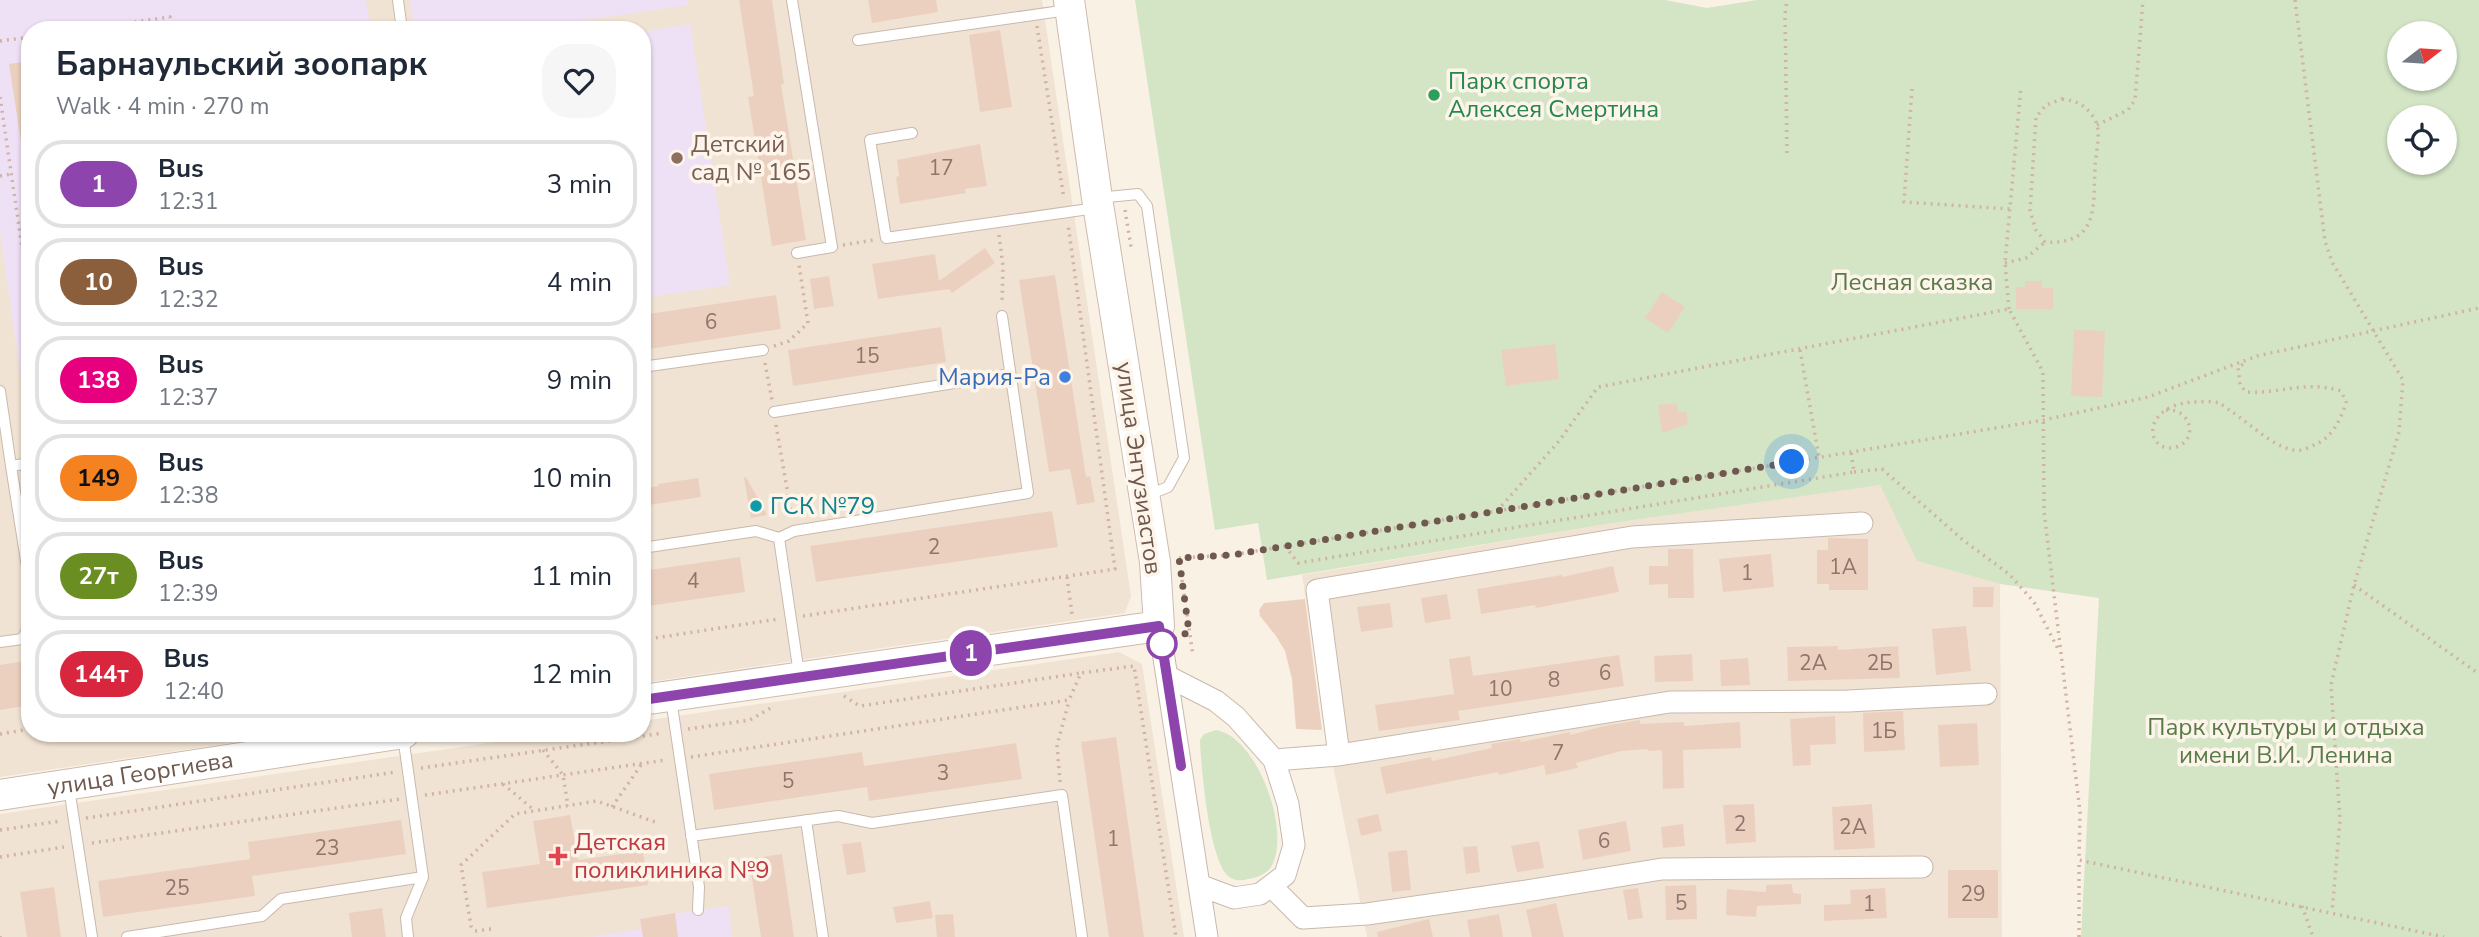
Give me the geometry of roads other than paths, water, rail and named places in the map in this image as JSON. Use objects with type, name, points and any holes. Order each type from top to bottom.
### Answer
[{"type":"street","name":"улица Энтузиастов","points":[[1070,5],[1098,203],[1155,562],[1159,626],[1207,937]]},
{"type":"street","points":[[1339,755],[1317,590],[1632,537],[1862,523]]},
{"type":"street","points":[[657,698],[1159,626]]},
{"type":"street","points":[[1167,676],[1216,701],[1236,716],[1274,760],[1289,804],[1294,845],[1286,876],[1260,894],[1234,898],[1199,885]]},
{"type":"street","points":[[1274,760],[1339,755],[1671,702],[1848,701],[1986,694]]},
{"type":"street","name":"улица Георгиева","points":[[0,795],[345,742]]},
{"type":"street","points":[[1271,886],[1303,918],[1367,914],[1662,869],[1922,867]]},
{"type":"lane","points":[[398,0],[401,21]]},
{"type":"lane","points":[[792,0],[832,247],[797,253]]},
{"type":"lane","points":[[858,40],[1036,15],[1070,5]]},
{"type":"lane","points":[[912,133],[870,140],[886,238],[1066,212],[1138,194],[1147,206],[1184,458],[1168,487],[1145,496]]},
{"type":"lane","points":[[651,547],[756,531],[779,538],[794,531],[1028,493],[1002,316]]},
{"type":"lane","points":[[651,367],[763,350]]},
{"type":"lane","points":[[774,412],[1010,374]]},
{"type":"lane","points":[[0,391],[21,529]]},
{"type":"lane","points":[[11,466],[21,464]]},
{"type":"lane","points":[[779,538],[799,677]]},
{"type":"lane","points":[[0,642],[21,639]]},
{"type":"lane","points":[[657,698],[676,731],[699,887],[698,910]]},
{"type":"lane","points":[[404,742],[423,877],[406,918],[408,937]]},
{"type":"lane","points":[[68,785],[92,937]]},
{"type":"lane","points":[[691,836],[838,816],[872,822],[1062,795],[1082,937]]},
{"type":"lane","points":[[806,820],[823,937]]},
{"type":"lane","points":[[127,937],[262,916],[281,899],[423,877]]},
{"type":"place","name":"Парк спорта Алексея Смертина","points":[[1434,95]]},
{"type":"place","name":"Детский сад № 165","points":[[677,158]]},
{"type":"place","name":"Мария-Ра","points":[[1065,377]]},
{"type":"place","name":"ГСК №79","points":[[756,506]]},
{"type":"place","name":"Детская поликлиника №9","points":[[558,856]]},
{"type":"park label","name":"Лесная сказка","points":[[1912,282]]},
{"type":"park label","name":"Парк культуры и отдыха имени В.И. Ленина","points":[[2286,741]]}]
